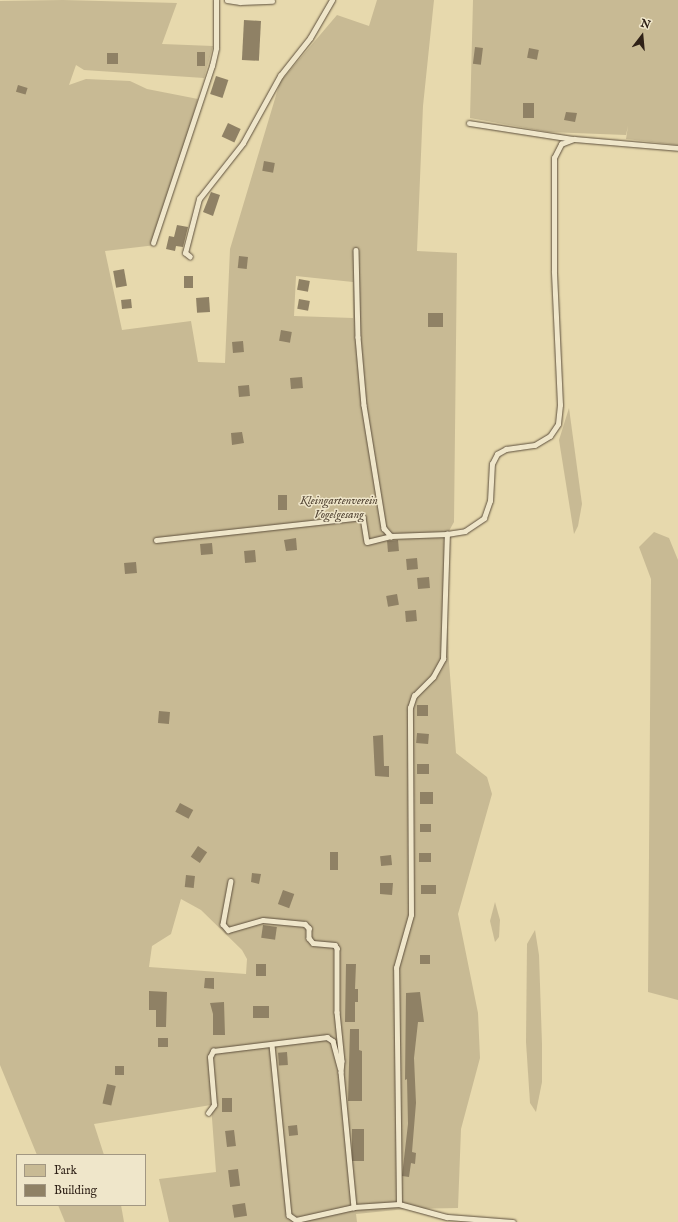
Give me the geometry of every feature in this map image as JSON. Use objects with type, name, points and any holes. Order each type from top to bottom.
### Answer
[{"type":"lane","points":[[153,244],[212,66],[216,48],[216,0]]},
{"type":"lane","points":[[227,0],[240,2],[272,1]]},
{"type":"lane","points":[[190,257],[185,253],[199,199],[243,143],[280,76],[310,38],[332,0]]},
{"type":"lane","points":[[469,123],[574,139],[678,148]]},
{"type":"lane","points":[[156,540],[363,517],[367,542],[391,536],[447,534],[465,531],[484,518],[490,501],[492,464],[497,454],[506,449],[535,445],[550,436],[558,424],[560,405],[554,271],[554,158],[561,144],[574,139]]},
{"type":"lane","points":[[356,250],[358,337],[364,405],[384,528],[391,536]]},
{"type":"lane","points":[[400,1204],[396,968],[411,915],[410,708],[414,696],[433,677],[443,658],[447,534]]},
{"type":"lane","points":[[231,881],[224,924],[228,930],[263,920],[305,924],[309,928],[310,938],[313,943],[335,945],[338,948],[337,1012],[342,1061],[341,1072]]},
{"type":"lane","points":[[208,1113],[214,1105],[210,1057],[213,1051],[272,1045],[327,1037],[333,1041],[341,1072],[354,1207]]},
{"type":"lane","points":[[272,1045],[289,1215],[296,1220],[354,1207],[400,1204],[447,1216],[513,1222]]},
{"type":"green space","name":"Kleingartenverein Vogelgesang","points":[[63,0],[177,3],[162,44],[213,46],[204,78],[84,70],[76,65],[69,85],[86,79],[130,81],[147,89],[198,99],[156,245],[105,251],[122,330],[191,321],[198,362],[225,363],[230,249],[280,82],[337,15],[369,26],[377,0],[434,0],[423,106],[417,251],[457,253],[454,522],[444,540],[449,662],[456,753],[487,777],[492,794],[458,914],[478,1013],[480,1058],[461,1129],[458,1208],[406,1209],[356,1214],[357,1222],[169,1222],[159,1179],[216,1172],[211,1105],[94,1124],[104,1154],[37,1154],[0,1065],[0,1]],"holes":[[[296,276],[353,282],[353,318],[294,316]],[[181,899],[201,910],[242,950],[247,959],[246,974],[149,967],[152,946],[171,934]]]},
{"type":"green space","points":[[473,0],[678,0],[678,145],[626,139],[628,126],[626,135],[548,132],[470,118]]},
{"type":"green space","points":[[569,408],[582,504],[578,526],[574,534],[559,440]]},
{"type":"green space","points":[[654,532],[669,538],[678,560],[678,1000],[648,992],[651,579],[639,547]]},
{"type":"green space","points":[[495,902],[500,920],[499,937],[495,942],[490,921]]},
{"type":"green space","points":[[535,930],[539,955],[542,1044],[542,1082],[536,1112],[530,1103],[526,1042],[527,944]]},
{"type":"green space","points":[[58,1206],[121,1206],[124,1222],[65,1222]]},
{"type":"building","points":[[244,20],[261,21],[259,61],[242,60]]},
{"type":"building","points":[[475,47],[483,48],[481,65],[473,64]]},
{"type":"building","points":[[529,48],[539,50],[537,60],[527,58]]},
{"type":"building","points":[[197,52],[205,52],[205,66],[197,66]]},
{"type":"building","points":[[107,53],[118,53],[118,64],[107,64]]},
{"type":"building","points":[[216,76],[228,80],[222,98],[210,94]]},
{"type":"building","points":[[18,85],[28,88],[26,95],[16,92]]},
{"type":"building","points":[[523,103],[534,103],[534,118],[523,118]]},
{"type":"building","points":[[566,112],[577,113],[575,122],[564,120]]},
{"type":"building","points":[[228,123],[241,129],[234,143],[222,137]]},
{"type":"building","points":[[264,161],[275,163],[273,173],[262,171]]},
{"type":"building","points":[[211,192],[220,195],[213,216],[203,212]]},
{"type":"building","points":[[177,225],[188,227],[183,247],[176,246],[175,251],[166,249],[169,236],[174,237]]},
{"type":"building","points":[[239,256],[248,257],[247,269],[238,268]]},
{"type":"building","points":[[124,269],[127,286],[116,288],[113,271]]},
{"type":"building","points":[[184,276],[193,276],[193,288],[184,288]]},
{"type":"building","points":[[299,279],[310,281],[308,292],[297,290]]},
{"type":"building","points":[[209,297],[210,312],[197,313],[196,298]]},
{"type":"building","points":[[131,299],[132,308],[122,309],[121,300]]},
{"type":"building","points":[[299,299],[310,301],[308,311],[297,309]]},
{"type":"building","points":[[428,313],[443,313],[443,327],[428,327]]},
{"type":"building","points":[[281,330],[292,332],[290,343],[279,341]]},
{"type":"building","points":[[243,341],[244,352],[233,353],[232,342]]},
{"type":"building","points":[[302,377],[303,388],[291,389],[290,378]]},
{"type":"building","points":[[249,385],[250,396],[239,397],[238,386]]},
{"type":"building","points":[[242,432],[244,443],[232,445],[231,433]]},
{"type":"building","points":[[278,495],[287,495],[287,510],[278,510]]},
{"type":"building","points":[[296,538],[297,550],[286,551],[284,540]]},
{"type":"building","points":[[398,540],[399,551],[388,552],[387,541]]},
{"type":"building","points":[[212,543],[213,554],[201,555],[200,544]]},
{"type":"building","points":[[255,550],[256,562],[245,563],[244,551]]},
{"type":"building","points":[[417,558],[418,569],[407,570],[406,559]]},
{"type":"building","points":[[136,562],[137,573],[125,574],[124,563]]},
{"type":"building","points":[[429,577],[430,588],[418,589],[417,578]]},
{"type":"building","points":[[397,594],[399,605],[388,607],[386,596]]},
{"type":"building","points":[[416,610],[417,621],[406,622],[405,611]]},
{"type":"building","points":[[417,705],[428,705],[428,716],[417,716]]},
{"type":"building","points":[[159,711],[170,712],[169,724],[158,723]]},
{"type":"building","points":[[417,733],[429,734],[428,744],[416,743]]},
{"type":"building","points":[[383,735],[384,766],[389,766],[389,777],[375,776],[373,736]]},
{"type":"building","points":[[417,764],[429,764],[429,774],[417,774]]},
{"type":"building","points":[[420,792],[433,792],[433,804],[420,804]]},
{"type":"building","points":[[180,803],[193,810],[189,819],[175,812]]},
{"type":"building","points":[[420,824],[431,824],[431,832],[420,832]]},
{"type":"building","points":[[198,846],[207,852],[200,863],[191,857]]},
{"type":"building","points":[[330,852],[338,852],[338,870],[330,870]]},
{"type":"building","points":[[419,853],[431,853],[431,862],[419,862]]},
{"type":"building","points":[[391,855],[392,865],[381,866],[380,856]]},
{"type":"building","points":[[252,873],[261,874],[259,884],[251,882]]},
{"type":"building","points":[[186,875],[195,876],[194,888],[185,887]]},
{"type":"building","points":[[380,883],[393,883],[392,895],[380,894]]},
{"type":"building","points":[[421,885],[436,885],[436,894],[421,894]]},
{"type":"building","points":[[283,890],[294,894],[289,908],[278,904]]},
{"type":"building","points":[[263,925],[277,927],[275,940],[261,938]]},
{"type":"building","points":[[420,955],[430,955],[430,964],[420,964]]},
{"type":"building","points":[[256,964],[266,964],[266,976],[256,976]]},
{"type":"building","points":[[346,964],[356,964],[355,989],[358,989],[358,1002],[355,1002],[355,1022],[345,1022]]},
{"type":"building","points":[[205,978],[214,978],[214,989],[204,988]]},
{"type":"building","points":[[149,991],[167,992],[166,1027],[156,1027],[156,1010],[149,1010]]},
{"type":"building","points":[[420,992],[424,1022],[418,1022],[414,1058],[416,1103],[412,1152],[416,1153],[415,1164],[411,1163],[409,1177],[402,1176],[408,1124],[407,1079],[405,1080],[406,993]]},
{"type":"building","points":[[224,1002],[225,1035],[213,1035],[213,1014],[210,1003]]},
{"type":"building","points":[[253,1006],[269,1006],[269,1018],[253,1018]]},
{"type":"building","points":[[350,1029],[359,1029],[359,1050],[362,1051],[362,1101],[348,1101]]},
{"type":"building","points":[[158,1038],[168,1038],[168,1047],[158,1047]]},
{"type":"building","points":[[287,1052],[288,1065],[279,1066],[278,1053]]},
{"type":"building","points":[[115,1066],[124,1066],[124,1075],[115,1075]]},
{"type":"building","points":[[107,1084],[116,1086],[111,1106],[103,1103]]},
{"type":"building","points":[[222,1098],[232,1098],[232,1112],[222,1112]]},
{"type":"building","points":[[297,1125],[298,1135],[289,1136],[288,1126]]},
{"type":"building","points":[[352,1129],[364,1129],[364,1161],[352,1161]]},
{"type":"building","points":[[234,1130],[236,1146],[227,1147],[225,1131]]},
{"type":"building","points":[[238,1169],[240,1186],[230,1187],[228,1170]]},
{"type":"building","points":[[245,1203],[247,1216],[234,1218],[232,1205]]}]
